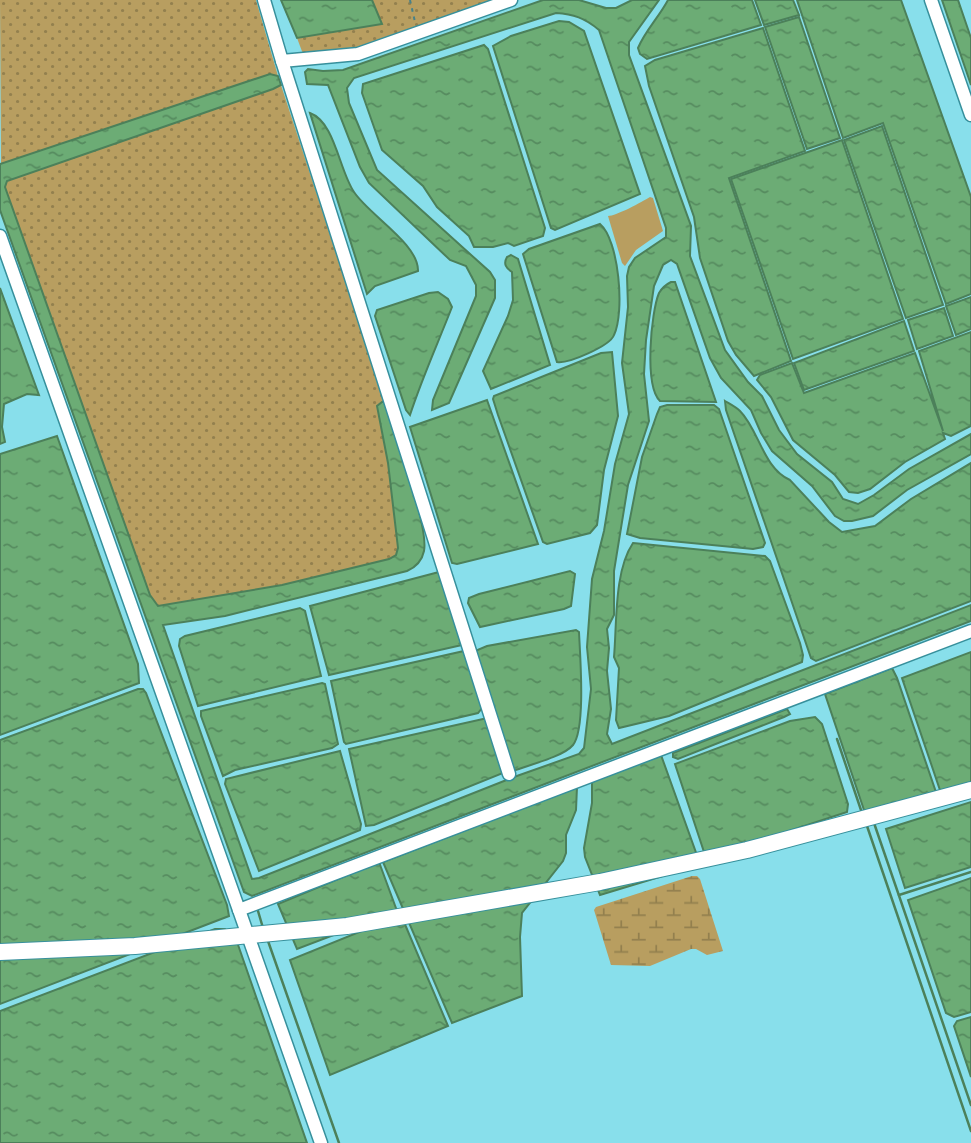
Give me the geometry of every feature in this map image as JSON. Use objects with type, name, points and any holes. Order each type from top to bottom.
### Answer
[{"type":"main road","points":[[0,952],[135,946],[347,926],[600,882],[747,850],[971,790]]},
{"type":"street","points":[[264,0],[509,774]]},
{"type":"street","points":[[282,61],[351,55],[511,0]]},
{"type":"street","points":[[931,0],[971,115]]},
{"type":"street","points":[[0,236],[239,910],[260,934],[321,1143]]},
{"type":"street","points":[[239,910],[971,631]]},
{"type":"path","points":[[410,0],[418,33]]},
{"type":"green space","points":[[0,0],[256,0],[278,76],[270,74],[1,165]]},
{"type":"green space","points":[[372,0],[496,0],[346,51],[303,54],[297,38],[381,24]]},
{"type":"green space","points":[[281,85],[385,402],[377,406],[388,463],[398,548],[396,555],[389,559],[282,585],[158,606],[150,595],[5,187],[7,181]]},
{"type":"green space","points":[[653,198],[663,231],[636,250],[625,266],[608,216]]},
{"type":"green space","points":[[692,876],[700,879],[723,951],[707,955],[691,949],[650,966],[611,965],[594,910],[596,907]]},
{"type":"water","points":[[281,0],[372,0],[382,24],[297,38]]},
{"type":"water","points":[[543,0],[579,0],[606,8],[616,8],[632,0],[659,0],[629,42],[629,55],[691,226],[690,256],[725,350],[748,382],[762,396],[779,430],[797,454],[832,482],[843,499],[858,504],[909,469],[971,434],[971,454],[907,490],[873,516],[844,521],[835,516],[812,486],[772,451],[751,410],[721,378],[710,358],[677,264],[671,260],[663,265],[654,286],[646,340],[644,374],[649,421],[628,485],[614,571],[614,615],[607,629],[611,709],[607,734],[612,744],[971,605],[971,621],[252,896],[244,892],[0,210],[0,164],[270,74],[278,76],[281,85],[273,89],[7,181],[5,187],[150,595],[158,606],[282,585],[396,555],[398,548],[388,463],[377,406],[385,402],[421,521],[424,551],[418,563],[407,571],[225,616],[163,625],[252,879],[259,878],[579,754],[584,748],[591,689],[587,647],[592,579],[604,531],[615,464],[629,414],[622,363],[628,307],[627,276],[635,258],[666,237],[666,228],[599,30],[579,17],[556,13],[354,78],[347,88],[349,103],[377,170],[490,272],[495,280],[495,298],[449,403],[432,410],[433,400],[476,296],[476,285],[466,266],[450,260],[369,183],[360,167],[328,85],[307,84],[305,72],[308,69],[343,70]]},
{"type":"water","points":[[668,0],[752,0],[761,25],[647,59],[640,54],[638,48]]},
{"type":"water","points":[[755,0],[793,0],[799,15],[764,25]]},
{"type":"water","points":[[797,0],[901,0],[971,197],[971,294],[946,304],[883,123],[843,138]]},
{"type":"water","points":[[942,0],[958,0],[971,38],[971,85]]},
{"type":"water","points":[[799,17],[840,138],[807,149],[765,27]]},
{"type":"water","points":[[559,21],[569,22],[584,31],[640,194],[555,230],[551,228],[493,46],[511,36]]},
{"type":"water","points":[[763,28],[805,151],[729,178],[791,361],[754,376],[728,341],[700,258],[694,217],[649,86],[645,66],[655,60]]},
{"type":"water","points":[[484,45],[488,49],[545,228],[543,236],[514,246],[508,243],[493,247],[474,247],[469,236],[437,207],[423,186],[382,150],[362,93],[363,84]]},
{"type":"water","points":[[310,113],[318,118],[331,136],[354,192],[411,250],[418,271],[375,286],[367,294]]},
{"type":"water","points":[[882,126],[943,305],[906,318],[844,140]]},
{"type":"water","points":[[842,140],[903,319],[793,359],[731,179]]},
{"type":"water","points":[[600,224],[607,232],[616,260],[619,310],[614,335],[605,344],[588,353],[557,362],[523,254],[529,249]]},
{"type":"water","points":[[511,255],[518,259],[550,365],[491,389],[483,371],[513,300],[512,272],[505,264],[507,257]]},
{"type":"water","points":[[671,282],[675,282],[716,402],[660,401],[655,393],[650,348],[656,302],[659,293]]},
{"type":"water","points":[[0,288],[39,395],[27,394],[4,404],[2,427],[5,442],[0,444]]},
{"type":"water","points":[[438,292],[448,299],[452,307],[410,415],[406,410],[375,316],[377,310]]},
{"type":"water","points":[[971,297],[971,329],[956,335],[946,306]]},
{"type":"water","points":[[944,308],[953,336],[917,349],[908,320]]},
{"type":"water","points":[[904,321],[914,351],[804,390],[794,363]]},
{"type":"water","points":[[971,332],[971,426],[951,436],[943,433],[945,439],[905,462],[870,489],[858,493],[849,492],[835,475],[793,440],[771,397],[757,380],[760,375],[792,363],[804,393],[915,353],[943,431],[919,351]]},
{"type":"water","points":[[612,352],[618,416],[604,470],[597,525],[590,533],[547,544],[543,542],[498,415],[494,396],[601,353]]},
{"type":"water","points":[[487,400],[538,544],[457,564],[452,563],[410,427]]},
{"type":"water","points":[[725,401],[746,419],[773,467],[790,480],[829,522],[842,532],[875,526],[911,499],[971,463],[971,601],[816,661],[811,658]]},
{"type":"water","points":[[714,405],[719,409],[765,543],[763,547],[753,549],[640,538],[627,534],[642,457],[660,407]]},
{"type":"water","points":[[57,436],[138,664],[139,683],[0,735],[0,454]]},
{"type":"water","points":[[633,543],[765,556],[770,561],[800,643],[802,662],[669,716],[619,728],[616,720],[619,668],[614,657],[619,582]]},
{"type":"water","points":[[570,571],[575,574],[571,606],[564,609],[480,627],[468,603],[469,598],[479,594]]},
{"type":"water","points":[[439,572],[462,645],[329,675],[310,606]]},
{"type":"water","points":[[300,608],[305,611],[321,676],[198,706],[179,646],[180,639]]},
{"type":"water","points":[[576,630],[579,632],[581,691],[580,724],[573,745],[562,753],[513,771],[475,651],[487,646]]},
{"type":"water","points":[[464,651],[482,708],[478,713],[346,744],[344,742],[331,681]]},
{"type":"water","points":[[971,652],[971,790],[943,799],[902,678]]},
{"type":"water","points":[[892,668],[939,801],[865,813],[825,694]]},
{"type":"water","points":[[325,684],[338,744],[332,748],[235,770],[223,776],[201,711]]},
{"type":"water","points":[[143,689],[146,693],[229,916],[0,1004],[0,740]]},
{"type":"water","points":[[787,709],[790,714],[784,717],[678,759],[673,757],[673,753]]},
{"type":"water","points":[[815,717],[822,724],[848,804],[847,812],[706,858],[675,764],[790,721]]},
{"type":"water","points":[[487,719],[503,773],[366,826],[349,749]]},
{"type":"water","points":[[340,751],[361,824],[360,830],[259,871],[225,784],[226,779]]},
{"type":"water","points":[[661,755],[699,861],[696,866],[600,895],[584,848],[592,803],[592,783]]},
{"type":"water","points":[[577,787],[576,810],[566,835],[563,861],[522,913],[522,996],[452,1023],[383,862]]},
{"type":"water","points":[[971,802],[971,867],[905,888],[886,829]]},
{"type":"water","points":[[379,862],[397,911],[297,949],[278,904]]},
{"type":"water","points":[[971,878],[971,1012],[954,1017],[946,1013],[908,900]]},
{"type":"water","points":[[401,915],[448,1026],[330,1075],[290,960]]},
{"type":"water","points":[[215,929],[225,929],[236,939],[307,1143],[0,1143],[0,1011]]},
{"type":"water","points":[[971,1017],[971,1077],[954,1026],[957,1021]]},
{"type":"waterway","points":[[837,739],[862,813]]},
{"type":"waterway","points":[[874,823],[971,1105]]},
{"type":"waterway","points":[[867,826],[971,1131]]},
{"type":"waterway","points":[[899,895],[971,872]]},
{"type":"waterway","points":[[258,911],[263,928]]},
{"type":"waterway","points":[[268,941],[339,1143]]}]
